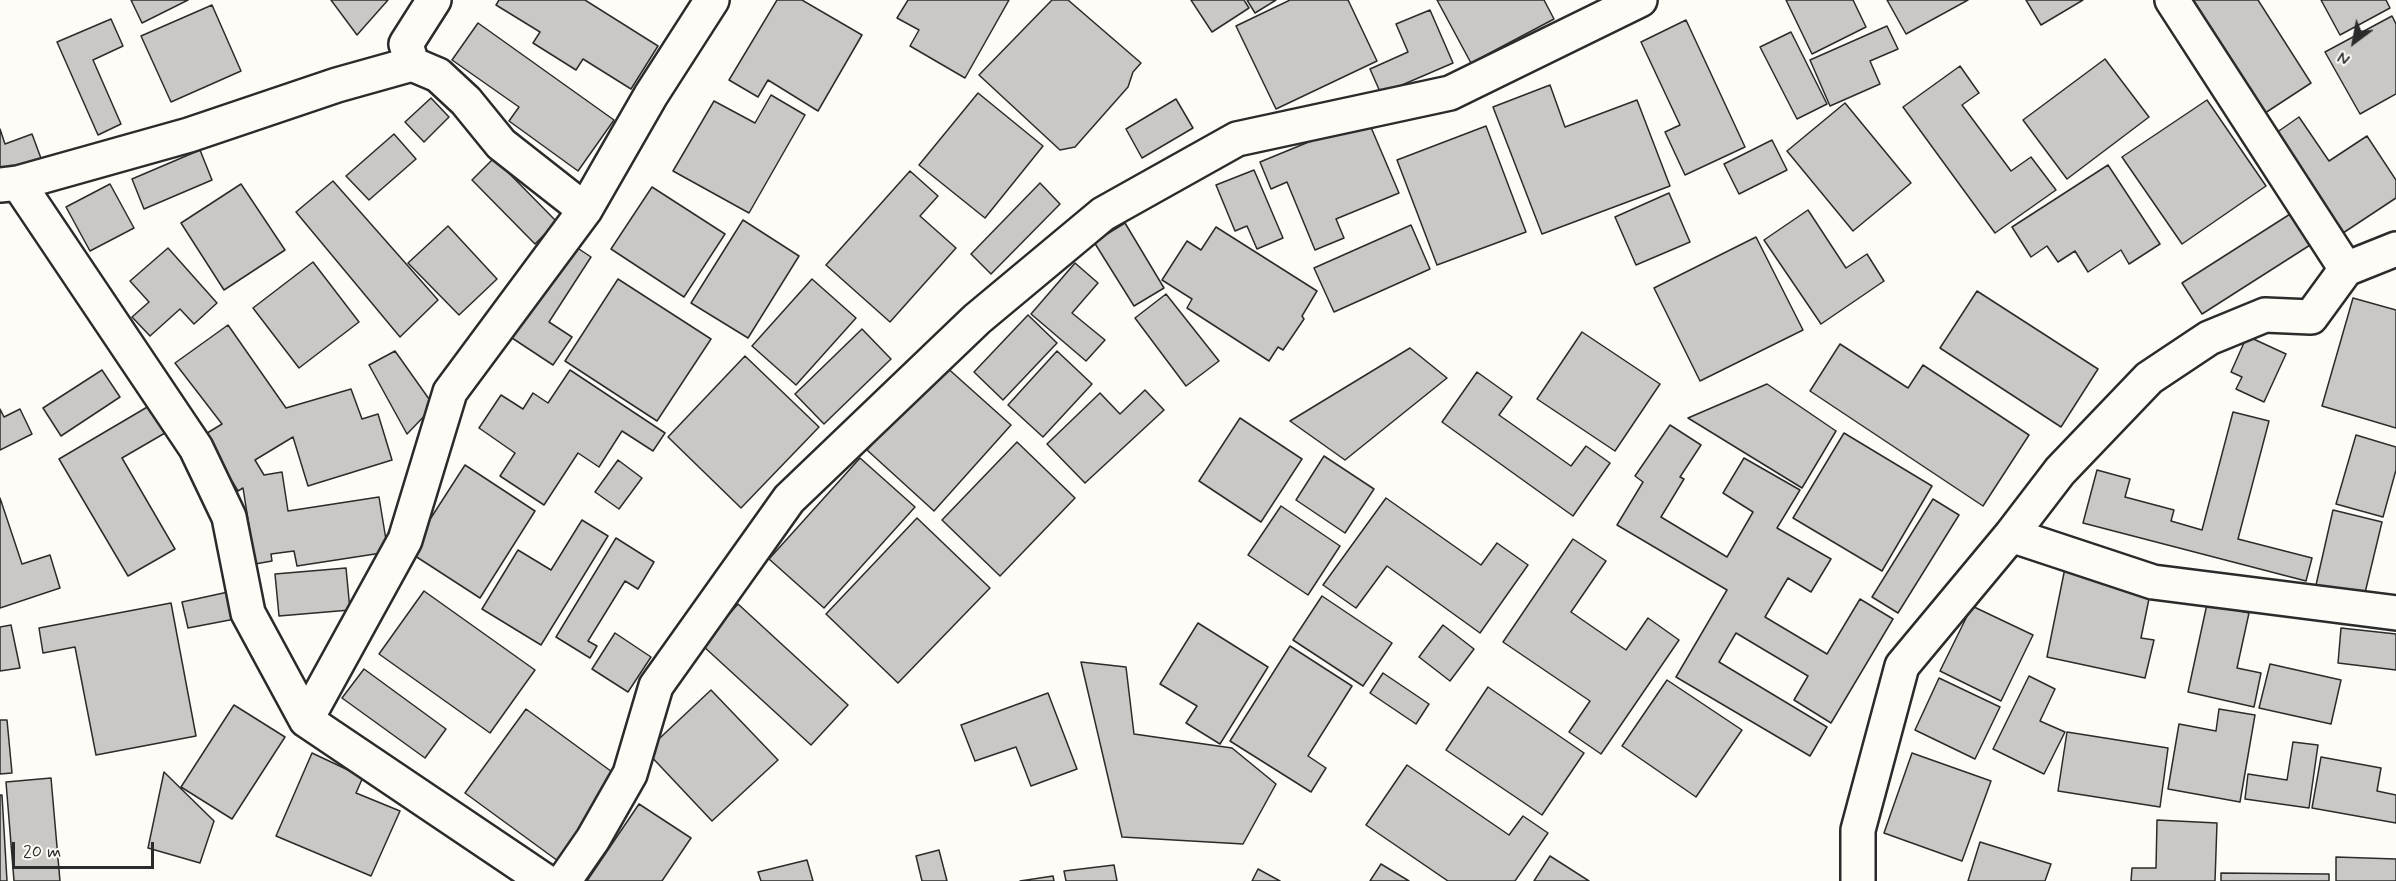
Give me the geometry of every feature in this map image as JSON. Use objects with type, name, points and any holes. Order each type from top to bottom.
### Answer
[{"type":"street","points":[[412,64],[406,44],[434,0]]},
{"type":"street","points":[[306,720],[405,540],[450,392],[585,210],[651,95],[712,0]]},
{"type":"street","points":[[564,881],[593,839],[630,774],[656,686],[789,499],[977,319],[1103,214],[1237,139],[1450,93],[1640,0]]},
{"type":"street","points":[[2172,0],[2346,268]]},
{"type":"street","points":[[545,881],[306,720],[248,613],[229,518],[196,448],[9,184],[189,135],[412,64],[438,75],[465,101],[501,144],[585,210]]},
{"type":"street","points":[[1858,881],[1858,830],[1902,666],[2011,535],[2060,471],[2149,378],[2210,338],[2265,315],[2311,317],[2346,268],[2396,249]]},
{"type":"street","points":[[2011,535],[2153,582],[2396,613]]},
{"type":"building","points":[[131,0],[188,0],[142,23]]},
{"type":"building","points":[[331,0],[388,0],[357,35]]},
{"type":"building","points":[[499,0],[585,0],[658,46],[631,89],[583,59],[576,70],[533,43],[540,32],[496,5]]},
{"type":"building","points":[[777,0],[802,0],[862,35],[818,111],[768,80],[758,97],[729,80]]},
{"type":"building","points":[[908,0],[1009,0],[965,78],[910,46],[919,30],[897,18]]},
{"type":"building","points":[[1052,0],[1068,0],[1141,63],[1133,72],[1128,87],[1075,147],[1060,150],[979,75]]},
{"type":"building","points":[[1191,0],[1244,0],[1249,8],[1212,32]]},
{"type":"building","points":[[1247,0],[1276,0],[1255,13]]},
{"type":"building","points":[[1290,0],[1348,0],[1377,61],[1276,109],[1236,26]]},
{"type":"building","points":[[1437,0],[1544,0],[1554,19],[1471,63]]},
{"type":"building","points":[[1786,0],[1853,0],[1866,27],[1812,54]]},
{"type":"building","points":[[1887,0],[1968,0],[1906,34]]},
{"type":"building","points":[[2026,0],[2083,0],[2041,25]]},
{"type":"building","points":[[2189,0],[2258,0],[2311,83],[2262,115]]},
{"type":"building","points":[[2321,0],[2386,0],[2390,8],[2340,35]]},
{"type":"building","points":[[212,5],[241,71],[171,102],[141,36]]},
{"type":"building","points":[[1430,10],[1453,63],[1381,94],[1370,69],[1408,52],[1396,24]]},
{"type":"building","points":[[2392,16],[2396,24],[2396,94],[2360,114],[2325,52]]},
{"type":"building","points":[[111,19],[123,46],[93,60],[121,124],[98,135],[57,42]]},
{"type":"building","points":[[1686,20],[1745,147],[1685,175],[1665,132],[1680,125],[1641,42]]},
{"type":"building","points":[[478,23],[614,120],[578,171],[509,121],[519,107],[452,60]]},
{"type":"building","points":[[1887,26],[1898,49],[1870,61],[1880,84],[1830,106],[1810,60]]},
{"type":"building","points":[[1791,32],[1827,104],[1797,119],[1760,47]]},
{"type":"building","points":[[2105,59],[2149,117],[2067,179],[2023,120]]},
{"type":"building","points":[[1960,66],[1979,93],[1962,105],[2011,171],[2031,157],[2056,190],[1995,233],[1903,107]]},
{"type":"building","points":[[1550,85],[1565,127],[1637,100],[1670,186],[1542,234],[1493,107]]},
{"type":"building","points":[[978,93],[1043,146],[985,218],[919,165]]},
{"type":"building","points":[[771,95],[805,115],[749,213],[673,171],[714,101],[755,123]]},
{"type":"building","points":[[431,98],[449,117],[424,142],[405,122]]},
{"type":"building","points":[[1176,99],[1193,128],[1142,158],[1126,129]]},
{"type":"building","points":[[2207,100],[2266,186],[2182,244],[2122,157]]},
{"type":"building","points":[[1845,103],[1911,183],[1853,231],[1787,151]]},
{"type":"building","points":[[2299,117],[2329,161],[2367,136],[2396,180],[2396,198],[2340,235],[2273,135]]},
{"type":"building","points":[[1367,118],[1399,193],[1336,219],[1344,238],[1315,250],[1287,182],[1271,189],[1260,162]]},
{"type":"building","points":[[1486,126],[1526,232],[1437,265],[1397,160]]},
{"type":"building","points":[[0,129],[5,144],[32,134],[42,161],[0,175]]},
{"type":"building","points":[[394,134],[416,159],[369,200],[346,176]]},
{"type":"building","points":[[1772,140],[1787,170],[1739,194],[1724,164]]},
{"type":"building","points":[[200,150],[212,180],[144,209],[132,179]]},
{"type":"building","points":[[494,158],[557,222],[535,244],[472,180]]},
{"type":"building","points":[[2108,165],[2160,244],[2129,264],[2121,250],[2088,272],[2075,251],[2058,262],[2047,246],[2031,257],[2012,227]]},
{"type":"building","points":[[1254,170],[1283,238],[1257,249],[1247,226],[1235,231],[1216,185]]},
{"type":"building","points":[[910,171],[938,196],[920,216],[956,248],[890,322],[826,265]]},
{"type":"building","points":[[333,181],[438,300],[400,337],[296,212]]},
{"type":"building","points":[[1040,183],[1060,204],[991,274],[971,254]]},
{"type":"building","points":[[110,184],[134,228],[90,251],[66,207]]},
{"type":"building","points":[[241,184],[285,250],[224,290],[181,223]]},
{"type":"building","points":[[652,187],[725,234],[684,297],[611,249]]},
{"type":"building","points":[[1669,193],[1690,242],[1636,265],[1615,217]]},
{"type":"building","points":[[2298,209],[2318,240],[2202,314],[2182,283]]},
{"type":"building","points":[[1808,210],[1846,268],[1867,254],[1884,281],[1821,324],[1764,240]]},
{"type":"building","points":[[743,220],[799,256],[748,338],[691,303]]},
{"type":"building","points":[[1125,223],[1164,288],[1134,306],[1094,242]]},
{"type":"building","points":[[1411,225],[1430,269],[1334,312],[1314,268]]},
{"type":"building","points":[[448,226],[497,279],[459,315],[408,263]]},
{"type":"building","points":[[1216,227],[1317,291],[1302,316],[1304,319],[1283,350],[1278,347],[1269,361],[1187,308],[1192,299],[1162,280],[1187,241],[1201,250]]},
{"type":"building","points":[[1756,237],[1803,330],[1700,381],[1654,288]]},
{"type":"building","points":[[570,243],[591,257],[549,322],[572,337],[553,365],[509,336]]},
{"type":"building","points":[[168,248],[217,303],[194,324],[180,309],[150,336],[132,317],[149,302],[130,281]]},
{"type":"building","points":[[313,262],[359,322],[299,368],[253,308]]},
{"type":"building","points":[[1075,263],[1098,283],[1072,313],[1105,340],[1086,361],[1031,314]]},
{"type":"building","points":[[618,279],[711,339],[657,421],[565,361]]},
{"type":"building","points":[[812,279],[856,318],[796,385],[752,346]]},
{"type":"building","points":[[1977,291],[2098,369],[2061,427],[1940,348]]},
{"type":"building","points":[[1166,294],[1219,361],[1186,386],[1135,318]]},
{"type":"building","points":[[2353,298],[2396,310],[2396,428],[2322,406]]},
{"type":"building","points":[[1028,315],[1057,343],[1003,400],[974,372]]},
{"type":"building","points":[[228,325],[286,408],[351,389],[362,419],[378,414],[392,460],[308,486],[293,437],[255,460],[264,475],[282,472],[288,511],[379,497],[388,552],[297,566],[294,551],[271,554],[272,561],[255,564],[243,488],[238,491],[204,435],[222,424],[175,363]]},
{"type":"building","points":[[862,329],[891,359],[824,424],[795,394]]},
{"type":"building","points":[[1582,332],[1660,384],[1615,451],[1537,399]]},
{"type":"building","points":[[2247,336],[2286,354],[2264,402],[2236,389],[2242,377],[2231,372]]},
{"type":"building","points":[[1840,344],[1908,388],[1923,365],[2029,435],[1983,506],[1810,391]]},
{"type":"building","points":[[1410,348],[1447,378],[1345,460],[1290,421]]},
{"type":"building","points":[[395,351],[434,406],[407,434],[369,365]]},
{"type":"building","points":[[1057,351],[1092,384],[1043,437],[1008,405]]},
{"type":"building","points":[[745,356],[819,427],[741,508],[668,437]]},
{"type":"building","points":[[944,365],[1011,425],[934,511],[867,450]]},
{"type":"building","points":[[102,370],[120,397],[61,436],[43,408]]},
{"type":"building","points":[[570,370],[665,433],[653,451],[622,431],[599,467],[578,453],[544,505],[500,476],[515,453],[479,428],[501,395],[523,409],[533,393],[548,403]]},
{"type":"building","points":[[1477,372],[1512,397],[1499,415],[1571,466],[1586,446],[1610,463],[1573,516],[1442,422]]},
{"type":"building","points":[[1767,384],[1836,431],[1802,488],[1688,418]]},
{"type":"building","points":[[1145,390],[1164,410],[1085,483],[1047,444],[1100,393],[1120,414]]},
{"type":"building","points":[[149,406],[165,433],[122,458],[175,549],[128,576],[59,459]]},
{"type":"building","points":[[0,409],[4,417],[20,409],[32,434],[0,450]]},
{"type":"building","points":[[2233,412],[2269,421],[2238,539],[2312,558],[2306,581],[2083,523],[2097,470],[2130,479],[2125,497],[2174,510],[2171,521],[2202,530]]},
{"type":"building","points":[[1240,418],[1302,459],[1261,522],[1199,481]]},
{"type":"building","points":[[1670,425],[1701,445],[1680,477],[1684,479],[1661,517],[1727,557],[1753,512],[1723,493],[1744,458],[1800,490],[1777,528],[1831,559],[1811,592],[1788,578],[1765,617],[1827,654],[1860,599],[1893,619],[1831,723],[1794,700],[1808,676],[1736,633],[1719,662],[1827,727],[1810,756],[1676,677],[1727,590],[1617,525],[1643,482],[1635,476]]},
{"type":"building","points":[[1844,433],[1932,486],[1882,571],[1793,518]]},
{"type":"building","points":[[2356,435],[2396,447],[2396,470],[2383,517],[2336,504]]},
{"type":"building","points":[[1017,442],[1075,498],[1000,576],[942,520]]},
{"type":"building","points":[[1324,456],[1374,489],[1345,533],[1296,500]]},
{"type":"building","points":[[860,458],[915,507],[824,608],[769,559]]},
{"type":"building","points":[[618,460],[642,478],[619,509],[595,492]]},
{"type":"building","points":[[465,465],[535,511],[480,598],[409,552]]},
{"type":"building","points":[[0,498],[22,564],[50,555],[60,588],[0,608]]},
{"type":"building","points":[[1386,498],[1481,565],[1497,543],[1528,565],[1480,633],[1387,566],[1356,608],[1323,585]]},
{"type":"building","points":[[1933,499],[1959,515],[1898,613],[1872,597]]},
{"type":"building","points":[[1281,506],[1340,546],[1308,595],[1248,555]]},
{"type":"building","points":[[2333,510],[2382,522],[2364,597],[2316,585]]},
{"type":"building","points":[[917,518],[990,588],[898,683],[826,614]]},
{"type":"building","points":[[582,520],[608,536],[541,645],[482,609],[518,550],[551,570]]},
{"type":"building","points":[[616,538],[654,562],[638,589],[625,581],[588,641],[597,646],[590,658],[556,637]]},
{"type":"building","points":[[1573,539],[1606,561],[1571,612],[1626,650],[1648,618],[1679,640],[1601,754],[1569,732],[1590,701],[1503,642]]},
{"type":"building","points":[[2066,563],[2151,589],[2141,638],[2154,640],[2145,678],[2047,657]]},
{"type":"building","points":[[346,568],[350,610],[279,616],[275,574]]},
{"type":"building","points":[[424,591],[535,670],[490,733],[379,654]]},
{"type":"building","points":[[228,592],[235,619],[188,628],[182,602]]},
{"type":"building","points":[[1322,596],[1392,643],[1363,686],[1293,640]]},
{"type":"building","points":[[171,603],[196,736],[96,755],[75,647],[43,653],[39,628]]},
{"type":"building","points":[[738,604],[848,705],[811,745],[702,645]]},
{"type":"building","points":[[2207,604],[2249,613],[2237,668],[2261,673],[2254,707],[2188,692]]},
{"type":"building","points":[[1972,606],[2033,635],[2001,701],[1940,671]]},
{"type":"building","points":[[1198,623],[1268,667],[1220,744],[1186,723],[1197,706],[1160,684]]},
{"type":"building","points":[[11,625],[20,668],[0,671],[0,627]]},
{"type":"building","points":[[1443,625],[1474,649],[1450,681],[1419,657]]},
{"type":"building","points":[[2341,628],[2396,634],[2396,670],[2338,663]]},
{"type":"building","points":[[615,633],[651,657],[628,692],[592,669]]},
{"type":"building","points":[[1290,646],[1352,686],[1308,756],[1326,768],[1311,792],[1230,741]]},
{"type":"building","points":[[1081,662],[1126,667],[1134,734],[1232,748],[1276,784],[1243,844],[1122,837]]},
{"type":"building","points":[[2270,664],[2341,680],[2331,724],[2259,708]]},
{"type":"building","points":[[364,669],[446,729],[425,758],[342,698]]},
{"type":"building","points":[[1383,673],[1429,704],[1416,724],[1370,693]]},
{"type":"building","points":[[2029,676],[2055,689],[2040,721],[2065,732],[2044,774],[1993,749]]},
{"type":"building","points":[[1939,678],[2000,707],[1975,759],[1915,730]]},
{"type":"building","points":[[1667,680],[1742,730],[1696,797],[1622,746]]},
{"type":"building","points":[[1488,687],[1584,753],[1542,815],[1446,750]]},
{"type":"building","points":[[711,690],[778,760],[712,821],[646,751]]},
{"type":"building","points":[[1048,693],[1077,769],[1031,786],[1016,747],[975,761],[961,725]]},
{"type":"building","points":[[234,705],[285,737],[232,819],[181,787]]},
{"type":"building","points":[[526,709],[619,777],[558,861],[465,793]]},
{"type":"building","points":[[2219,709],[2255,715],[2240,802],[2168,789],[2179,724],[2216,731]]},
{"type":"building","points":[[0,720],[7,720],[12,773],[0,774]]},
{"type":"building","points":[[2067,732],[2168,748],[2160,807],[2058,791]]},
{"type":"building","points":[[2293,742],[2318,745],[2309,808],[2245,799],[2248,774],[2287,780]]},
{"type":"building","points":[[312,753],[363,777],[356,793],[400,811],[371,876],[276,836]]},
{"type":"building","points":[[1912,753],[1991,781],[1962,861],[1884,833]]},
{"type":"building","points":[[2321,757],[2381,768],[2377,791],[2396,795],[2396,823],[2312,808]]},
{"type":"building","points":[[1407,765],[1509,835],[1523,816],[1548,833],[1515,881],[1448,881],[1366,825]]},
{"type":"building","points":[[164,772],[214,821],[200,863],[148,848]]},
{"type":"building","points":[[51,778],[60,881],[14,881],[6,782]]},
{"type":"building","points":[[0,795],[2,795],[7,881],[0,881]]},
{"type":"building","points":[[639,804],[691,838],[662,881],[587,881]]},
{"type":"building","points":[[2157,820],[2217,823],[2215,881],[2131,881],[2132,868],[2156,868]]},
{"type":"building","points":[[1980,842],[2051,864],[2045,881],[1968,881]]},
{"type":"building","points":[[939,850],[947,881],[922,881],[916,856]]},
{"type":"building","points":[[1550,856],[1589,881],[1534,881]]},
{"type":"building","points":[[2336,857],[2396,859],[2396,881],[2336,881]]},
{"type":"building","points":[[807,860],[813,881],[761,881],[758,872]]},
{"type":"building","points":[[1381,864],[1409,881],[1370,881]]},
{"type":"building","points":[[1114,865],[1117,881],[1066,881],[1064,871]]},
{"type":"building","points":[[1258,869],[1280,881],[1252,881]]},
{"type":"building","points":[[2221,873],[2329,874],[2329,881],[2221,881]]},
{"type":"building","points":[[1053,876],[1054,881],[1020,881]]}]
